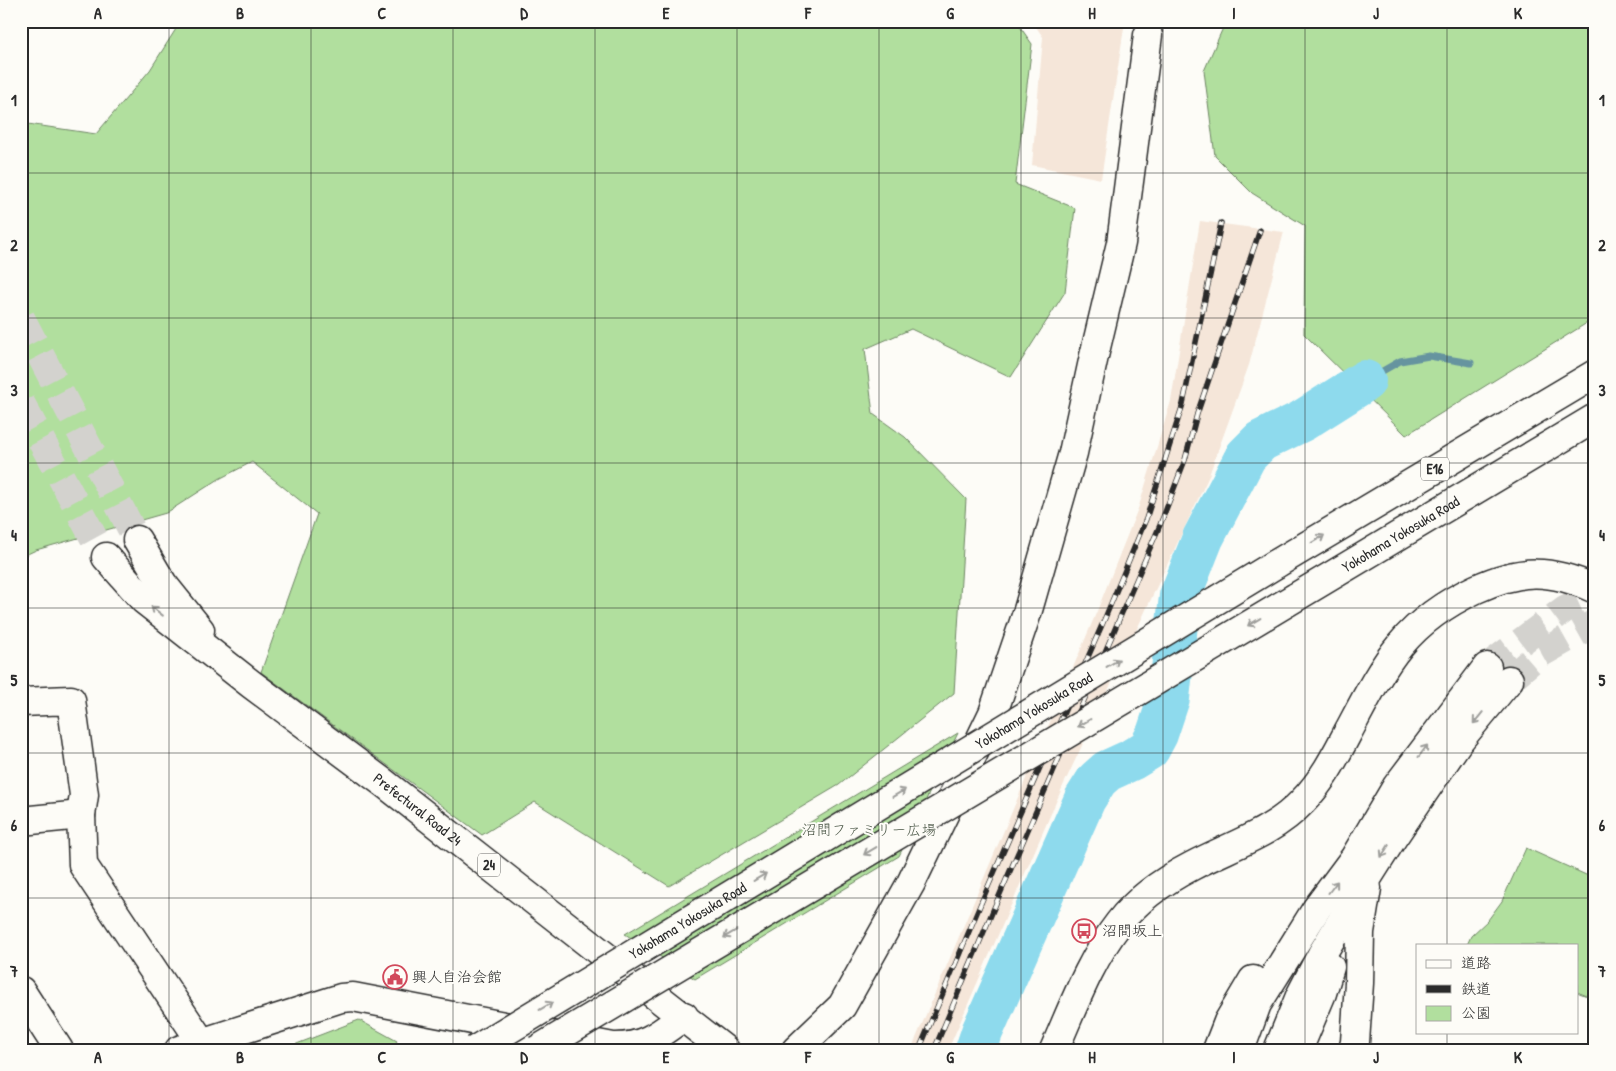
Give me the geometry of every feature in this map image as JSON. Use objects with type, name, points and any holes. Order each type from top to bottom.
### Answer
[{"type":"main road","points":[[796,1050],[842,1006],[911,883],[993,713],[1028,610],[1073,453],[1121,243],[1148,35]]},
{"type":"main road","points":[[1469,448],[1595,362]]},
{"type":"main road","name":"Yokohama Yokosuka Road","points":[[475,1050],[1276,564],[1595,374]]},
{"type":"main road","name":"Yokohama Yokosuka Road","points":[[537,1050],[1595,418]]},
{"type":"main road","points":[[1296,596],[1595,428]]},
{"type":"main road","name":"Prefectural Road 24","points":[[137,540],[163,584],[196,626],[250,684]]},
{"type":"main road","name":"Prefectural Road 24","points":[[106,558],[144,600],[250,684],[384,783],[725,1050]]},
{"type":"main road","points":[[1054,1050],[1098,955],[1120,922],[1150,892],[1172,876],[1266,830],[1301,804],[1328,769],[1376,678],[1391,655],[1423,621],[1440,608],[1461,596],[1496,580],[1513,575],[1547,574],[1564,577],[1595,589]]},
{"type":"main road","points":[[1240,1050],[1258,1004],[1317,908],[1355,857],[1397,786],[1498,674],[1458,742],[1369,876],[1315,1050]]},
{"type":"main road","points":[[21,702],[71,700],[84,795],[81,815],[83,866],[190,1046],[341,998],[353,997],[613,1047],[628,1047],[650,1040],[684,1016]]},
{"type":"main road","points":[[21,821],[81,815]]},
{"type":"main road","points":[[1217,1050],[1228,1022],[1260,967],[1317,908]]},
{"type":"main road","points":[[1260,1050],[1317,908]]},
{"type":"main road","points":[[1353,923],[1359,983],[1353,1050]]},
{"type":"main road","points":[[1278,1050],[1300,996],[1322,954],[1353,923]]},
{"type":"main road","points":[[1298,1050],[1353,923]]},
{"type":"main road","points":[[1335,1050],[1359,983]]},
{"type":"main road","points":[[21,991],[60,1050]]},
{"type":"shaded area","points":[[1032,21],[1125,21],[1101,179],[1032,165],[1043,37]]},
{"type":"shaded area","points":[[1200,221],[1284,232],[1249,365],[1208,478],[1063,786],[948,1050],[911,1050],[1097,611],[1139,506],[1171,401]]},
{"type":"green space","points":[[181,21],[1016,21],[1032,44],[1015,184],[1075,208],[1065,292],[1011,377],[911,329],[865,349],[873,414],[905,437],[966,499],[954,693],[839,785],[669,886],[535,802],[482,835],[261,672],[317,514],[252,462],[219,479],[166,513],[36,550],[21,557],[21,123],[96,134],[150,70]]},
{"type":"green space","points":[[1226,21],[1595,21],[1595,318],[1406,435],[1304,334],[1305,226],[1252,193],[1215,156],[1204,71]]},
{"type":"green space","name":"沼間ファミリー広場","points":[[958,733],[899,856],[695,979],[625,934]]},
{"type":"green space","points":[[1526,848],[1595,879],[1595,980],[1587,996],[1578,992],[1578,944],[1467,944],[1471,936],[1488,920],[1502,901]]},
{"type":"green space","points":[[359,1020],[397,1041],[392,1050],[281,1050]]},
{"type":"waterway","points":[[1365,381],[1400,361],[1429,356],[1471,363]]},
{"type":"waterway","points":[[976,1050],[982,1032],[1085,799],[1097,780],[1107,771],[1149,749],[1157,734],[1169,698],[1180,596],[1203,538],[1246,456],[1261,441],[1302,421],[1365,381]]},
{"type":"tunnel","points":[[21,318],[137,540]]},
{"type":"tunnel","points":[[21,403],[106,557]]},
{"type":"tunnel","points":[[1487,667],[1565,609],[1595,595]]},
{"type":"tunnel","points":[[1509,680],[1538,655],[1595,623]]},
{"type":"railway","points":[[919,1050],[1146,519],[1183,404],[1221,223]]},
{"type":"railway","points":[[934,1050],[1160,525],[1185,460],[1197,414],[1260,230]]},
{"type":"place","name":"沼間坂上","points":[[1084,931]]},
{"type":"place","name":"興人自治会館","points":[[395,977]]}]
